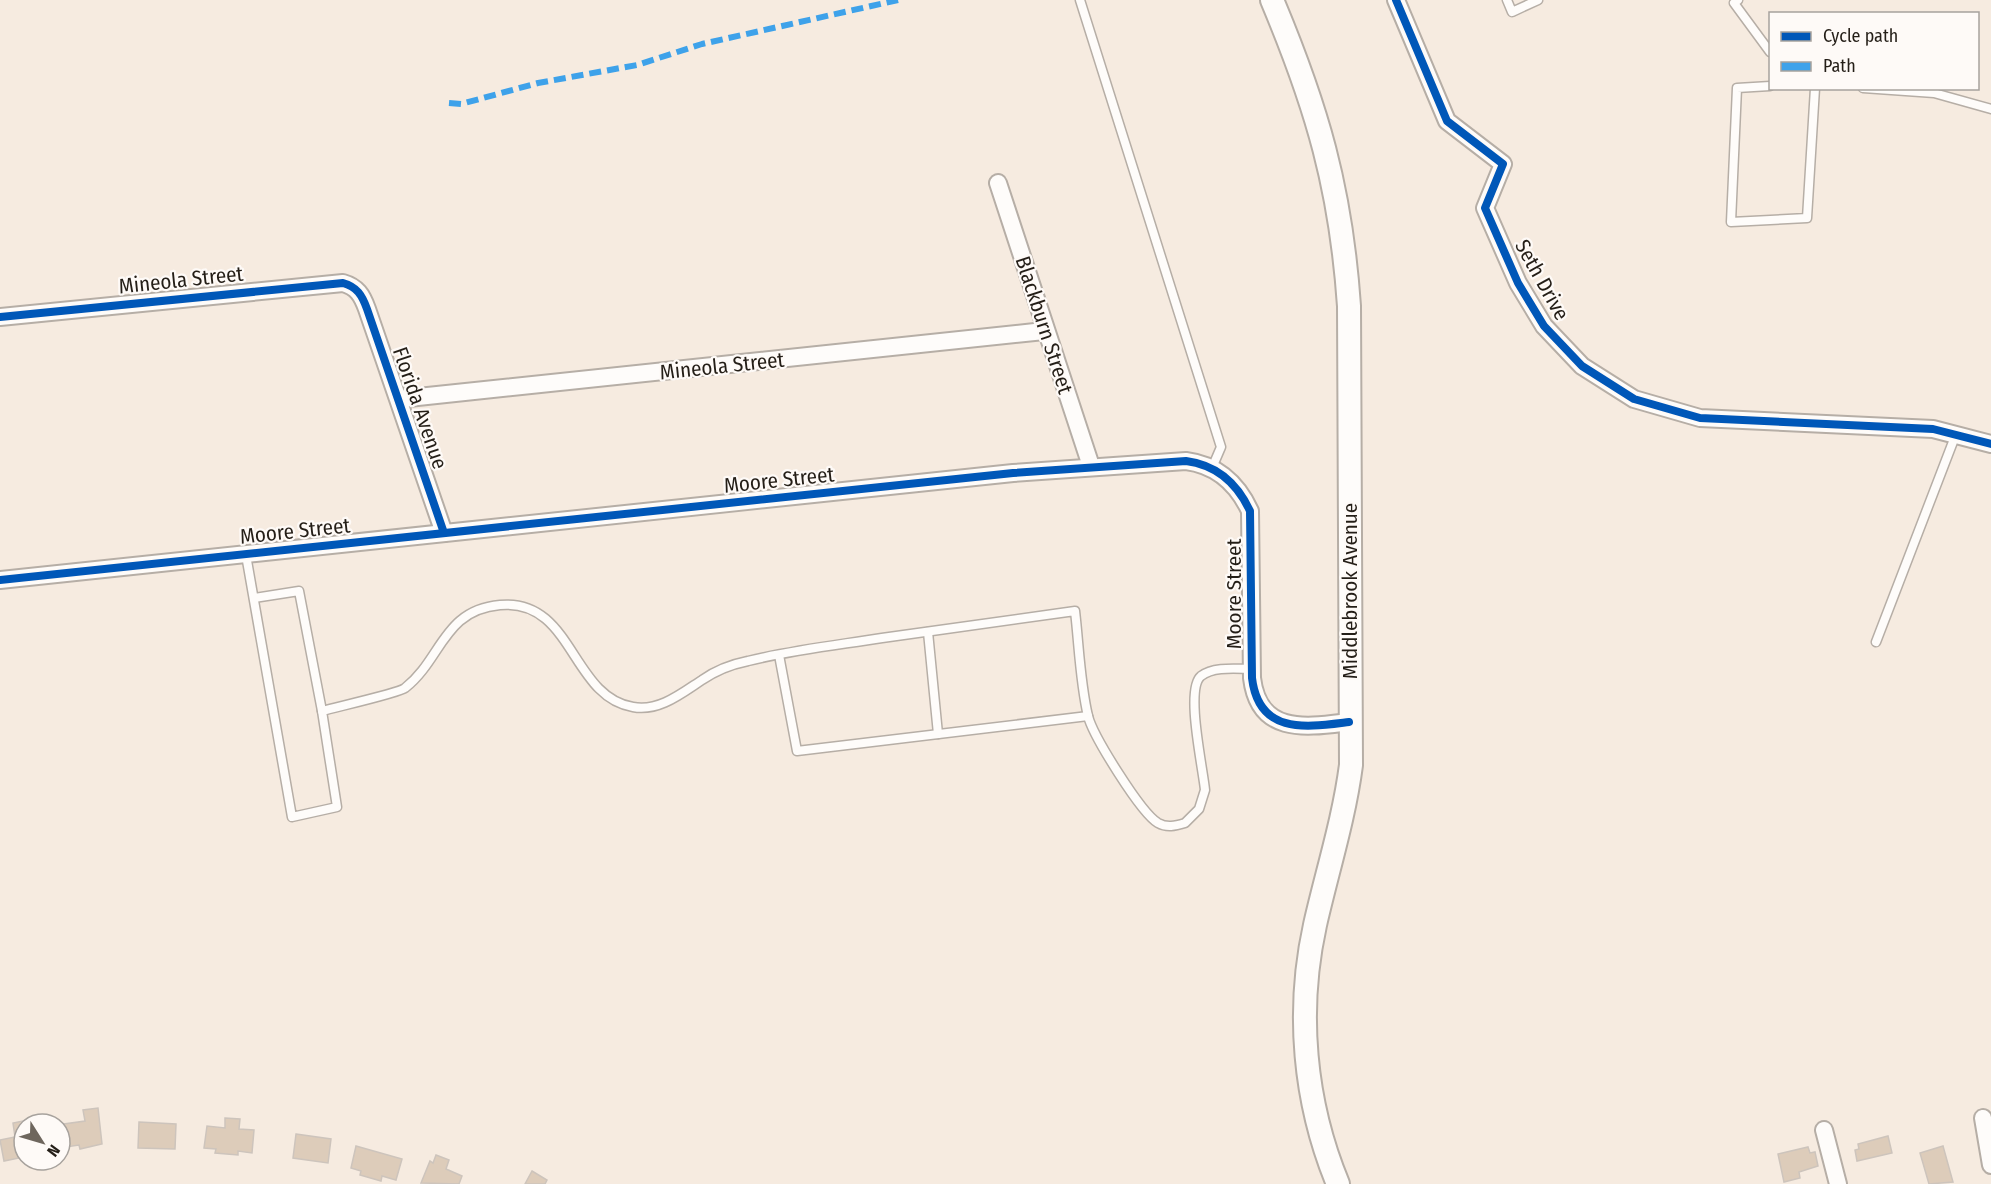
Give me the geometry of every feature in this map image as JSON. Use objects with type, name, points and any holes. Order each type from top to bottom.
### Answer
[{"type":"main road","name":"Middlebrook Avenue","points":[[1272,0],[1317,116],[1331,166],[1342,230],[1350,336],[1352,615],[1349,722],[1351,765],[1347,793],[1313,933],[1305,1008],[1305,1041],[1312,1098],[1325,1148],[1338,1184]]},
{"type":"street","name":"Seth Drive","points":[[1396,0],[1447,121],[1503,164],[1485,208],[1532,307],[1557,342],[1582,366],[1634,399],[1700,418],[1905,427],[1956,433],[1991,444]]},
{"type":"street","name":"Blackburn Street","points":[[998,183],[1044,331],[1091,466]]},
{"type":"street","name":"Mineola Street","points":[[0,317],[343,283],[355,288],[361,295]]},
{"type":"street","name":"Florida Avenue","points":[[361,295],[444,533]]},
{"type":"street","name":"Mineola Street","points":[[399,399],[1044,331]]},
{"type":"street","name":"Moore Street","points":[[0,580],[1091,466],[1186,461],[1212,468],[1233,484],[1245,501],[1252,518],[1252,669],[1253,684],[1259,701],[1271,715],[1284,723],[1304,728],[1349,722]]},
{"type":"street","points":[[1983,1118],[1991,1165]]},
{"type":"street","points":[[1824,1130],[1839,1184]]},
{"type":"lane","points":[[1080,0],[1221,447],[1212,468]]},
{"type":"lane","points":[[1507,0],[1512,12],[1538,0]]},
{"type":"lane","points":[[1734,1],[1769,51]]},
{"type":"lane","points":[[1769,86],[1737,88],[1731,222],[1807,218],[1815,90]]},
{"type":"lane","points":[[1891,90],[1934,93],[1991,109]]},
{"type":"lane","points":[[1876,642],[1956,433]]},
{"type":"lane","points":[[246,555],[292,817],[337,807],[322,711],[299,591],[254,598]]},
{"type":"lane","points":[[322,711],[403,690],[423,670],[445,636],[461,618],[478,609],[502,604],[527,609],[549,622],[576,655],[591,682],[612,699],[634,708],[671,700],[720,671],[747,661],[1075,610],[1088,717],[1092,727],[1146,811],[1159,823],[1176,825],[1185,823],[1199,809],[1205,790],[1195,713],[1195,684],[1202,676],[1217,670],[1252,669]]},
{"type":"lane","points":[[928,632],[938,734]]},
{"type":"lane","points":[[779,655],[797,751],[1088,717]]},
{"type":"building","points":[[98,1108],[102,1144],[80,1149],[79,1145],[72,1146],[72,1123],[85,1121],[83,1110]]},
{"type":"building","points":[[225,1118],[240,1119],[239,1129],[254,1130],[252,1153],[238,1151],[238,1155],[215,1153],[216,1149],[204,1148],[207,1126],[225,1128]]},
{"type":"building","points":[[139,1122],[176,1124],[175,1149],[138,1148]]},
{"type":"building","points":[[296,1134],[331,1139],[328,1163],[293,1158]]},
{"type":"building","points":[[1888,1136],[1892,1153],[1857,1161],[1855,1150],[1859,1149],[1858,1144]]},
{"type":"building","points":[[12,1138],[12,1159],[4,1161],[0,1140]]},
{"type":"building","points":[[356,1146],[402,1159],[396,1180],[382,1176],[381,1181],[360,1175],[361,1171],[351,1168]]},
{"type":"building","points":[[1943,1146],[1953,1182],[1929,1184],[1920,1153]]},
{"type":"building","points":[[1808,1147],[1810,1153],[1815,1152],[1818,1166],[1799,1172],[1800,1178],[1784,1182],[1778,1154]]},
{"type":"building","points":[[436,1155],[449,1160],[446,1169],[462,1176],[459,1184],[421,1183],[430,1161],[433,1163]]},
{"type":"building","points":[[532,1171],[547,1180],[545,1184],[525,1184]]},
{"type":"marked path","points":[[449,103],[461,104],[538,83],[637,65],[702,44],[898,0]]},
{"type":"cycle path","points":[[1396,0],[1447,121],[1503,164],[1485,208],[1518,283],[1544,326],[1582,366],[1634,399],[1700,418],[1933,429],[1991,444]]},
{"type":"cycle path","points":[[0,317],[343,283],[348,285],[358,292],[365,304],[444,533]]},
{"type":"cycle path","points":[[0,580],[1013,473],[1186,461],[1207,467],[1225,477],[1239,492],[1250,511],[1252,678],[1256,697],[1264,710],[1275,719],[1302,726],[1349,722]]}]
